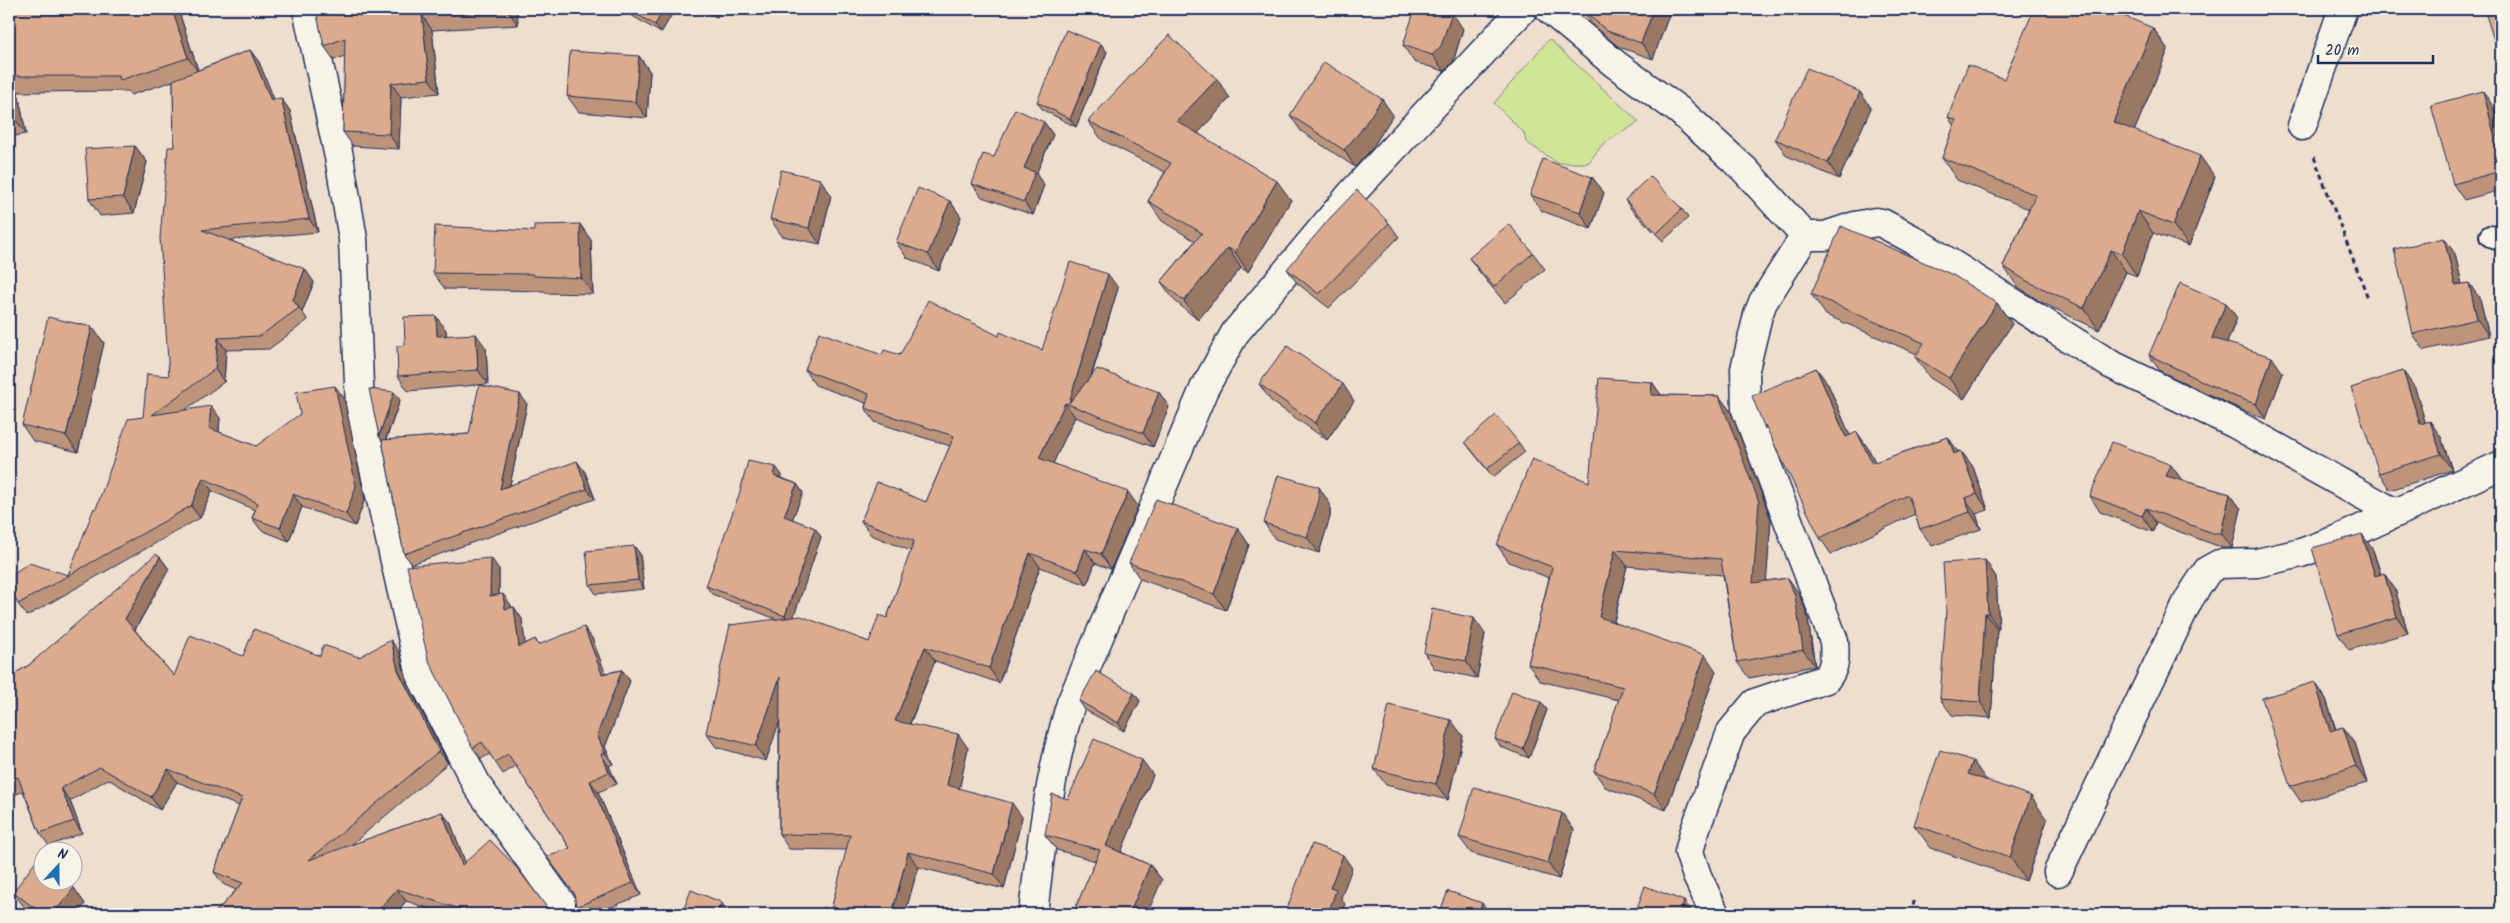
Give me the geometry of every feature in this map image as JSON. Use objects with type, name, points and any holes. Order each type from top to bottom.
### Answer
[{"type":"street","points":[[307,9],[339,157],[353,239],[360,408],[420,676],[478,787],[569,914]]},
{"type":"street","points":[[1033,914],[1040,851],[1056,753],[1071,703],[1196,406],[1220,356],[1235,333],[1352,193],[1523,9]]},
{"type":"street","points":[[1549,9],[1615,64],[1680,111],[1744,169],[1805,236],[1825,236],[1855,226],[1876,222],[1882,223],[1912,239],[2110,364],[2235,424],[2395,513]]},
{"type":"street","points":[[2302,126],[2342,9]]},
{"type":"street","points":[[1716,914],[1697,876],[1689,852],[1694,833],[1731,732],[1755,703],[1826,679],[1833,670],[1835,658],[1834,642],[1746,410],[1745,369],[1758,315],[1763,302],[1805,236]]},
{"type":"street","points":[[2058,872],[2189,599],[2208,570],[2219,564],[2257,563],[2301,553],[2501,465]]},
{"type":"path","points":[[2302,126],[2368,298]]},
{"type":"path","points":[[1910,914],[1916,899]]},
{"type":"green space","points":[[1549,39],[1639,122],[1603,144],[1588,163],[1558,163],[1526,142],[1524,133],[1494,103]]},
{"type":"building","points":[[9,9],[172,9],[188,58],[120,80],[119,76],[9,76]]},
{"type":"building","points":[[320,9],[508,9],[508,11],[422,15],[429,79],[391,83],[389,134],[343,132],[345,38],[324,46],[316,11]]},
{"type":"building","points":[[628,9],[664,9],[655,25]]},
{"type":"building","points":[[1415,9],[1441,9],[1452,12],[1441,46],[1432,55],[1403,45]]},
{"type":"building","points":[[1582,9],[1654,9],[1641,43],[1607,31]]},
{"type":"building","points":[[2034,9],[2107,9],[2153,28],[2113,122],[2200,156],[2173,225],[2138,211],[2122,254],[2111,250],[2084,308],[2025,280],[2003,266],[2036,195],[1942,158],[1956,120],[1948,117],[1968,65],[2004,79]]},
{"type":"building","points":[[2484,9],[2501,9],[2501,44],[2496,46]]},
{"type":"building","points":[[1066,30],[1101,44],[1070,119],[1037,102]]},
{"type":"building","points":[[1169,35],[1217,79],[1177,121],[1277,181],[1235,252],[1228,248],[1184,301],[1161,282],[1202,233],[1148,201],[1171,163],[1088,121]]},
{"type":"building","points":[[250,50],[271,100],[281,98],[309,219],[202,230],[305,269],[293,300],[299,308],[260,336],[218,338],[215,369],[152,415],[211,406],[209,428],[256,446],[300,414],[296,392],[335,386],[356,486],[346,514],[293,494],[280,528],[252,518],[258,503],[203,478],[191,506],[18,604],[9,587],[9,576],[29,563],[68,575],[94,508],[96,509],[128,419],[143,417],[147,374],[169,376],[160,238],[168,147],[174,147],[173,80]]},
{"type":"building","points":[[570,51],[639,56],[635,102],[567,96]]},
{"type":"building","points":[[1324,62],[1382,99],[1359,133],[1344,150],[1290,115]]},
{"type":"building","points":[[1807,68],[1860,92],[1828,163],[1775,139]]},
{"type":"building","points":[[9,85],[15,119],[9,120]]},
{"type":"building","points":[[2483,91],[2495,137],[2501,135],[2501,171],[2453,184],[2431,105]]},
{"type":"building","points":[[1015,109],[1044,122],[1024,168],[1035,172],[1024,202],[972,184],[983,154],[994,157]]},
{"type":"building","points":[[135,146],[123,197],[89,199],[85,149]]},
{"type":"building","points":[[1543,159],[1592,177],[1580,212],[1530,195]]},
{"type":"building","points":[[781,170],[820,179],[809,228],[770,219]]},
{"type":"building","points":[[1650,176],[1682,209],[1657,233],[1625,200]]},
{"type":"building","points":[[918,188],[950,201],[928,254],[896,242]]},
{"type":"building","points":[[1357,190],[1389,223],[1319,294],[1287,269],[1330,218]]},
{"type":"building","points":[[580,224],[581,278],[534,276],[533,274],[433,273],[435,226],[534,231],[534,225]]},
{"type":"building","points":[[1509,224],[1533,253],[1494,287],[1469,258]]},
{"type":"building","points":[[1841,226],[1953,275],[1997,303],[1949,378],[1915,357],[1924,343],[1811,294]]},
{"type":"building","points":[[2444,238],[2455,285],[2469,283],[2477,319],[2413,334],[2394,249]]},
{"type":"building","points":[[1070,262],[1108,274],[1069,403],[1097,369],[1159,392],[1143,433],[1065,403],[1039,458],[1128,492],[1101,554],[1085,549],[1077,571],[1030,553],[989,668],[925,647],[895,721],[958,734],[947,785],[1012,803],[994,874],[908,852],[892,914],[821,914],[823,907],[831,910],[850,835],[779,834],[780,677],[756,746],[706,733],[730,625],[801,616],[869,642],[879,615],[887,618],[914,541],[861,521],[877,482],[926,502],[954,436],[865,408],[869,394],[805,370],[819,332],[882,355],[884,350],[900,355],[928,300],[999,336],[1000,332],[1042,350]]},
{"type":"building","points":[[2180,283],[2226,303],[2212,338],[2272,357],[2256,404],[2233,396],[2149,355]]},
{"type":"building","points":[[436,316],[437,336],[476,334],[478,370],[398,376],[397,346],[405,345],[404,317]]},
{"type":"building","points":[[48,317],[92,327],[66,436],[22,425]]},
{"type":"building","points":[[1287,346],[1343,384],[1315,423],[1259,384]]},
{"type":"building","points":[[1816,368],[1846,437],[1857,432],[1872,463],[1948,437],[1954,454],[1961,451],[1977,494],[1965,498],[1970,512],[1920,529],[1908,495],[1820,538],[1765,425],[1765,429],[1752,396]]},
{"type":"building","points":[[2403,371],[2420,424],[2430,421],[2441,454],[2379,473],[2351,388]]},
{"type":"building","points":[[1599,378],[1652,382],[1651,395],[1719,396],[1759,502],[1753,583],[1788,578],[1795,596],[1803,650],[1737,662],[1721,559],[1615,550],[1599,617],[1705,655],[1654,794],[1594,771],[1623,687],[1528,664],[1552,567],[1497,545],[1532,459],[1589,482]]},
{"type":"building","points":[[479,385],[520,394],[500,489],[577,461],[587,489],[404,554],[382,440],[469,434]]},
{"type":"building","points":[[369,389],[394,392],[379,436]]},
{"type":"building","points":[[1496,415],[1519,443],[1487,469],[1465,442]]},
{"type":"building","points":[[2112,442],[2171,465],[2166,476],[2230,494],[2221,533],[2212,533],[2146,508],[2142,516],[2090,496]]},
{"type":"building","points":[[748,461],[776,467],[774,476],[797,484],[784,516],[815,528],[785,616],[706,586],[739,495]]},
{"type":"building","points":[[1278,475],[1319,487],[1319,500],[1307,537],[1264,523]]},
{"type":"building","points":[[1156,499],[1238,528],[1214,594],[1129,563]]},
{"type":"building","points":[[2362,534],[2375,576],[2384,573],[2397,617],[2338,634],[2312,548]]},
{"type":"building","points":[[634,546],[638,580],[590,585],[586,551]]},
{"type":"building","points":[[156,554],[160,557],[125,619],[174,676],[190,635],[243,656],[254,629],[320,656],[323,645],[359,657],[391,640],[398,670],[439,751],[309,860],[442,812],[462,865],[490,840],[517,868],[552,914],[476,914],[397,889],[375,914],[214,914],[243,883],[214,872],[242,798],[168,769],[151,797],[100,767],[61,788],[74,821],[40,833],[18,777],[9,781],[9,677],[29,665]]},
{"type":"building","points":[[491,558],[490,596],[503,594],[505,609],[514,607],[519,647],[535,639],[538,645],[584,627],[602,674],[622,670],[597,735],[605,753],[601,754],[609,772],[590,781],[633,883],[576,907],[574,893],[547,857],[570,848],[508,754],[495,762],[482,742],[473,748],[428,659],[407,566]]},
{"type":"building","points":[[1985,560],[1988,613],[1985,613],[1980,702],[1940,699],[1946,611],[1943,563]]},
{"type":"building","points":[[1432,609],[1474,618],[1466,661],[1424,653]]},
{"type":"building","points":[[1096,671],[1134,693],[1118,723],[1079,701]]},
{"type":"building","points":[[2315,682],[2330,731],[2343,727],[2356,766],[2290,786],[2262,698]]},
{"type":"building","points":[[1512,691],[1541,702],[1523,749],[1495,739]]},
{"type":"building","points":[[1389,705],[1451,720],[1436,784],[1374,769]]},
{"type":"building","points":[[1094,739],[1142,760],[1106,846],[1150,865],[1131,910],[1144,914],[1069,914],[1072,907],[1075,909],[1100,850],[1045,835],[1052,794],[1068,799]]},
{"type":"building","points":[[1940,750],[1973,761],[1968,774],[2031,796],[2010,857],[1914,825]]},
{"type":"building","points":[[1474,787],[1562,813],[1548,863],[1459,837]]},
{"type":"building","points":[[1312,844],[1343,855],[1330,888],[1336,890],[1328,914],[1285,914]]},
{"type":"building","points":[[32,867],[32,890],[72,890],[53,914],[43,914],[13,892]]},
{"type":"building","points":[[1645,886],[1684,901],[1680,914],[1635,914]]},
{"type":"building","points":[[691,890],[721,902],[717,914],[682,914]]},
{"type":"building","points":[[1448,891],[1482,903],[1478,914],[1439,914]]}]
